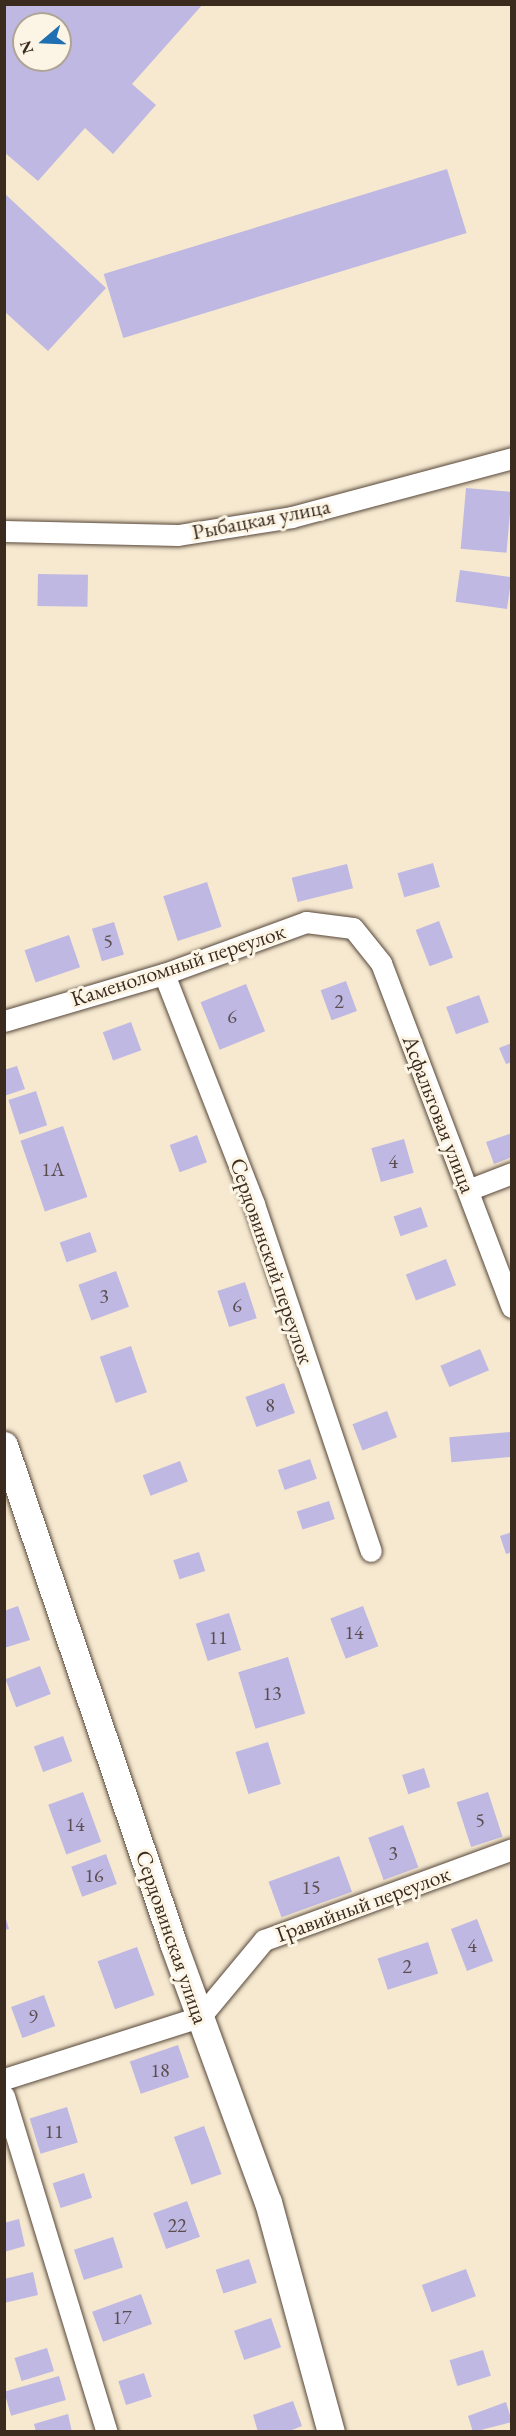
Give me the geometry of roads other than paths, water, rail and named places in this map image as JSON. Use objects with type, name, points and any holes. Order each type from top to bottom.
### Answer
[{"type":"street","name":"Рыбацкая улица","points":[[4,531],[178,536],[292,517],[512,458]]},
{"type":"street","name":"Каменоломный переулок","points":[[4,1021],[164,974],[306,922],[353,928]]},
{"type":"street","name":"Асфальтовая улица","points":[[353,928],[381,963],[512,1307]]},
{"type":"street","name":"Сердовинский переулок","points":[[164,974],[254,1204],[371,1551]]},
{"type":"street","points":[[468,1190],[512,1173]]},
{"type":"street","name":"Сердовинская улица","points":[[4,1444],[200,2017],[268,2202],[331,2432]]},
{"type":"street","name":"Гравийный переулок","points":[[200,2017],[264,1940],[512,1849]]},
{"type":"street","points":[[4,2079],[200,2017]]},
{"type":"street","points":[[4,2096],[107,2432]]}]
